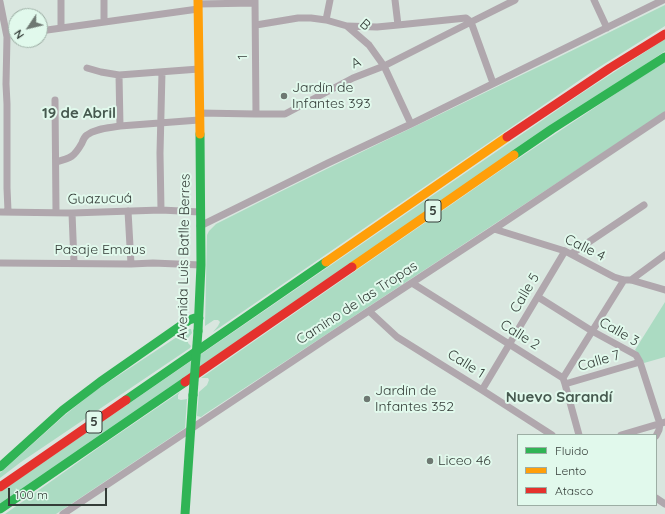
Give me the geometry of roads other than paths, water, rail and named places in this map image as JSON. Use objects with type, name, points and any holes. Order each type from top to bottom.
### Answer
[{"type":"main road","name":"Avenida Luis Batlle Berres","points":[[185,514],[199,318],[201,265],[198,4]]},
{"type":"main road","name":"5","points":[[0,487],[542,113],[665,34]]},
{"type":"main road","name":"5","points":[[0,509],[552,129],[665,57]]},
{"type":"main road","points":[[0,467],[63,410],[100,382],[189,320],[199,318]]},
{"type":"street","points":[[60,0],[61,28]]},
{"type":"street","points":[[104,0],[104,22]]},
{"type":"street","points":[[326,20],[330,0]]},
{"type":"street","points":[[395,0],[398,26]]},
{"type":"street","name":"A","points":[[56,162],[72,157],[84,138],[96,130],[120,126],[160,124],[199,116],[285,114],[353,78],[384,66],[515,0]]},
{"type":"street","points":[[594,0],[607,28]]},
{"type":"street","points":[[200,226],[663,0]]},
{"type":"street","points":[[48,30],[104,22],[198,4],[255,1]]},
{"type":"street","name":"1","points":[[255,1],[256,114]]},
{"type":"street","points":[[0,2],[7,37],[3,70],[3,100],[4,188],[8,211]]},
{"type":"street","name":"B","points":[[256,25],[298,18],[311,18],[326,20],[347,26],[369,45],[384,66],[411,124]]},
{"type":"street","points":[[347,26],[398,26],[466,18],[470,22],[493,84]]},
{"type":"street","points":[[87,68],[119,75],[199,69]]},
{"type":"street","points":[[161,210],[160,124],[162,72]]},
{"type":"street","points":[[119,75],[120,126]]},
{"type":"street","points":[[55,100],[56,212]]},
{"type":"street","name":"Camino de las Tropas","points":[[64,514],[665,115]]},
{"type":"street","name":"Calle 5","points":[[482,390],[538,297],[568,252],[644,205]]},
{"type":"street","name":"Guazucuá","points":[[0,212],[72,213],[161,210],[200,212]]},
{"type":"street","points":[[128,211],[131,264]]},
{"type":"street","points":[[72,213],[74,263]]},
{"type":"street","name":"Calle 4","points":[[494,229],[568,252],[614,277],[665,290]]},
{"type":"street","points":[[579,434],[564,381],[592,331],[627,280],[665,255]]},
{"type":"street","name":"Pasaje Emaus","points":[[0,263],[153,263],[201,265]]},
{"type":"street","name":"Calle 2","points":[[412,283],[510,344],[564,381]]},
{"type":"street","name":"Calle 3","points":[[538,297],[592,331],[636,355],[640,362],[662,423]]},
{"type":"street","name":"Calle 1","points":[[369,311],[397,336],[550,434]]},
{"type":"street","name":"Calle 7","points":[[564,381],[640,362]]},
{"type":"street","points":[[624,434],[662,423]]},
{"type":"street","points":[[657,434],[662,423]]},
{"type":"place","name":"Jardín de Infantes 393","points":[[284,96]]},
{"type":"place","name":"Jardín de Infantes 352","points":[[367,399]]},
{"type":"place","name":"Liceo 46","points":[[430,461]]},
{"type":"district","name":"19 de Abril","points":[[79,113]]},
{"type":"district","name":"Nuevo Sarandí","points":[[559,397]]}]
